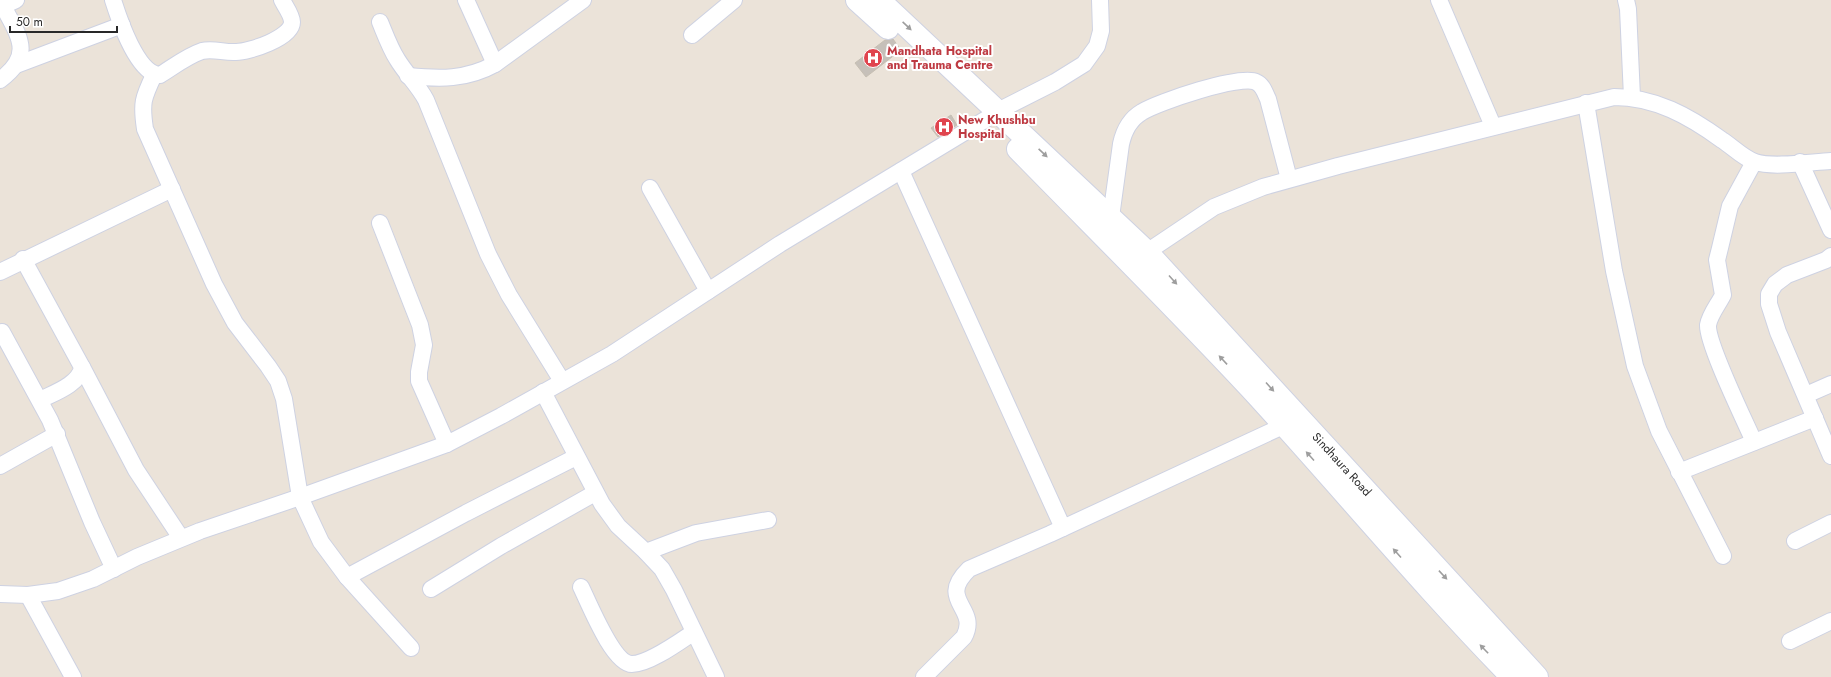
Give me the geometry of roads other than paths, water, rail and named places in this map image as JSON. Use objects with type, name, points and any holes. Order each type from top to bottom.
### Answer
[{"type":"street","points":[[113,0],[122,26],[143,64],[154,74],[160,75],[203,51],[238,52],[256,48],[275,40],[286,33],[292,24],[291,18],[282,0]]},
{"type":"street","points":[[466,0],[495,64]]},
{"type":"street","points":[[408,76],[441,79],[464,76],[482,71],[495,64],[583,0]]},
{"type":"street","points":[[692,35],[734,0]]},
{"type":"street","points":[[857,0],[993,115]]},
{"type":"street","points":[[879,0],[993,115],[1153,286],[1283,426],[1411,569],[1512,677]]},
{"type":"street","points":[[0,594],[28,595],[58,591],[93,579],[181,538],[447,444],[501,416],[612,354],[780,244],[993,115],[1084,64],[1097,46],[1102,30],[1100,0]]},
{"type":"street","points":[[1439,0],[1492,126]]},
{"type":"street","points":[[1626,0],[1628,9],[1632,97]]},
{"type":"street","points":[[0,80],[16,65],[21,55],[22,46],[5,8]]},
{"type":"street","points":[[380,22],[396,58],[408,76],[419,86],[426,100],[488,254],[505,288],[562,381]]},
{"type":"street","points":[[16,65],[122,26]]},
{"type":"street","points":[[154,74],[143,100],[142,113],[145,129],[153,150],[214,284],[234,323],[278,381],[284,399],[300,497],[321,542],[347,577],[412,648]]},
{"type":"street","points":[[1111,217],[1121,144],[1124,132],[1130,122],[1142,112],[1162,102],[1236,80],[1249,80],[1257,82],[1264,89],[1289,179]]},
{"type":"street","points":[[1147,252],[1214,207],[1263,187],[1492,126],[1614,97],[1632,97],[1649,100],[1674,110],[1704,128],[1754,162],[1771,165],[1831,161]]},
{"type":"street","points":[[1586,103],[1614,271],[1634,366],[1659,431],[1722,556]]},
{"type":"street","name":"Sindhaura Road","points":[[993,115],[1111,217],[1147,252],[1537,677]]},
{"type":"street","points":[[1754,162],[1730,206],[1717,260],[1723,295],[1712,313],[1708,324],[1708,332],[1718,358],[1754,442]]},
{"type":"street","points":[[1800,162],[1831,230]]},
{"type":"street","points":[[901,171],[1063,528]]},
{"type":"street","points":[[650,188],[708,291]]},
{"type":"street","points":[[0,272],[23,259],[172,189]]},
{"type":"street","points":[[380,222],[420,325],[424,345],[419,372],[419,381],[447,444]]},
{"type":"street","points":[[1831,256],[1826,260],[1787,275],[1775,284],[1769,294],[1769,304],[1778,332],[1831,456]]},
{"type":"street","points":[[23,259],[136,470],[181,538]]},
{"type":"street","points":[[2,332],[57,434],[92,522],[114,568]]},
{"type":"street","points":[[40,400],[76,379],[81,372],[82,367]]},
{"type":"street","points":[[1806,395],[1831,384]]},
{"type":"street","points":[[543,392],[595,493],[618,526],[662,569],[674,590],[716,677]]},
{"type":"street","points":[[1679,472],[1815,418]]},
{"type":"street","points":[[924,677],[964,637],[968,630],[968,621],[956,596],[956,586],[961,577],[970,569],[1063,528],[1283,426]]},
{"type":"street","points":[[0,466],[57,434]]},
{"type":"street","points":[[347,577],[466,513],[576,457]]},
{"type":"street","points":[[431,589],[501,546],[595,493]]},
{"type":"street","points":[[646,552],[696,533],[768,520]]},
{"type":"street","points":[[1795,541],[1831,522]]},
{"type":"street","points":[[581,587],[610,646],[622,660],[630,665],[641,663],[653,657],[694,632]]},
{"type":"street","points":[[28,595],[73,677]]},
{"type":"street","points":[[1790,641],[1831,621]]},
{"type":"place","name":"Mandhata Hospital and Trauma Centre","points":[[873,58]]},
{"type":"place","name":"New Khushbu Hospital","points":[[944,127]]}]
